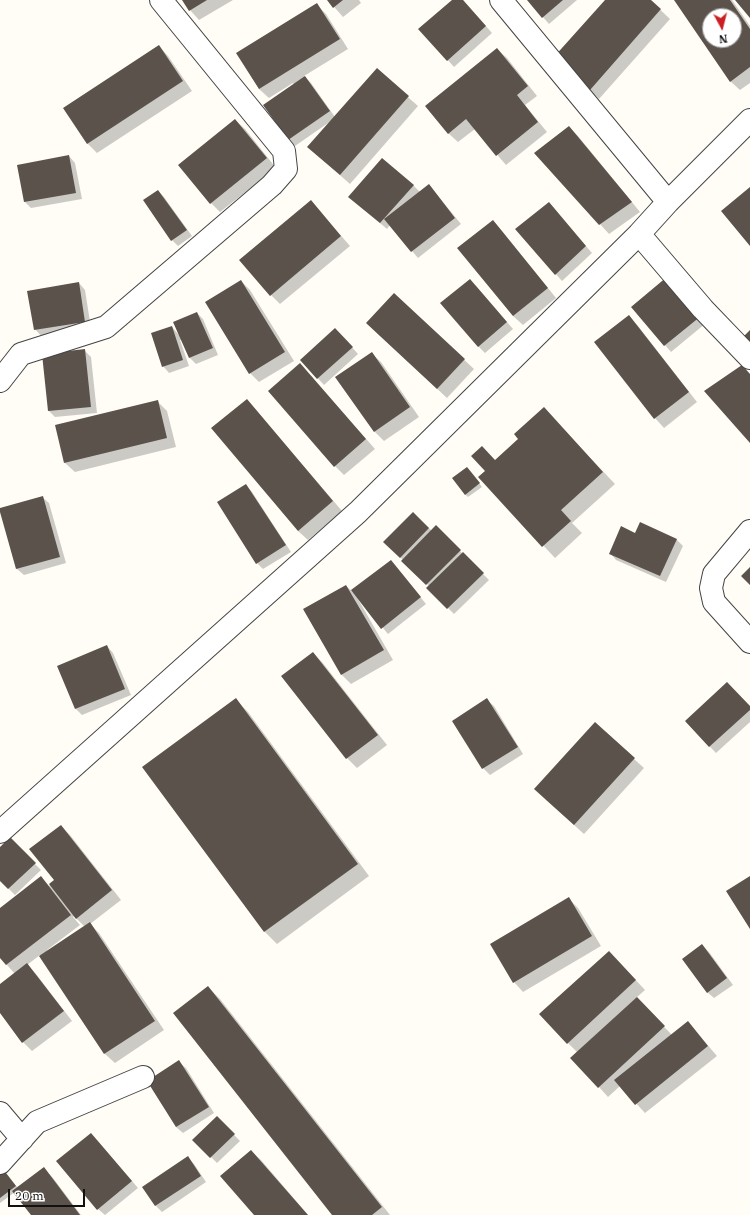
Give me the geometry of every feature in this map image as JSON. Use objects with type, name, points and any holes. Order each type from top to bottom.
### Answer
[{"type":"street","points":[[0,381],[21,354],[106,327],[272,185],[286,169],[284,151],[161,0]]},
{"type":"street","points":[[501,0],[668,202]]},
{"type":"street","points":[[0,832],[358,512],[639,234],[668,202],[750,120]]},
{"type":"street","points":[[639,234],[703,309],[750,358]]},
{"type":"street","points":[[750,531],[714,574],[711,588],[714,602],[750,642]]},
{"type":"street","points":[[0,1163],[37,1122],[143,1077]]},
{"type":"street","points":[[0,1113],[22,1139]]},
{"type":"building","points":[[182,0],[207,0],[189,11]]},
{"type":"building","points":[[327,0],[343,0],[333,8]]},
{"type":"building","points":[[452,0],[463,0],[486,26],[447,61],[418,29]]},
{"type":"building","points":[[527,0],[563,0],[542,18]]},
{"type":"building","points":[[605,0],[651,0],[661,9],[590,90],[553,58]]},
{"type":"building","points":[[674,0],[730,0],[736,8],[702,8],[702,41]]},
{"type":"building","points":[[735,0],[750,0],[750,18],[742,8]]},
{"type":"building","points":[[317,3],[340,39],[259,89],[236,53]]},
{"type":"building","points":[[742,17],[750,29],[750,67],[730,82],[707,48],[742,48]]},
{"type":"building","points":[[159,45],[183,81],[87,144],[63,108]]},
{"type":"building","points":[[497,48],[528,86],[517,95],[538,122],[496,156],[466,119],[448,134],[425,106]]},
{"type":"building","points":[[377,68],[409,96],[340,175],[307,147]]},
{"type":"building","points":[[305,76],[330,111],[288,140],[263,105]]},
{"type":"building","points":[[235,119],[267,158],[210,204],[178,165]]},
{"type":"building","points":[[569,126],[632,202],[599,225],[534,153]]},
{"type":"building","points":[[69,155],[76,193],[24,202],[17,165]]},
{"type":"building","points":[[382,158],[414,185],[380,223],[348,197]]},
{"type":"building","points":[[429,184],[455,218],[411,252],[384,219]]},
{"type":"building","points":[[750,187],[750,246],[721,211]]},
{"type":"building","points":[[158,190],[187,230],[171,241],[143,200]]},
{"type":"building","points":[[311,200],[341,236],[270,296],[239,260]]},
{"type":"building","points":[[549,202],[586,246],[555,275],[515,229]]},
{"type":"building","points":[[493,220],[548,288],[513,316],[457,248]]},
{"type":"building","points":[[668,276],[701,316],[664,346],[631,307]]},
{"type":"building","points":[[470,279],[507,322],[478,347],[440,303]]},
{"type":"building","points":[[241,280],[285,352],[249,374],[205,302]]},
{"type":"building","points":[[79,282],[85,322],[34,330],[27,291]]},
{"type":"building","points":[[394,293],[465,359],[437,389],[366,323]]},
{"type":"building","points":[[197,312],[213,348],[189,358],[173,322]]},
{"type":"building","points":[[629,315],[689,392],[654,419],[594,342]]},
{"type":"building","points":[[172,326],[183,360],[162,367],[151,333]]},
{"type":"building","points":[[335,328],[353,347],[317,379],[300,360]]},
{"type":"building","points":[[750,330],[750,348],[741,339]]},
{"type":"building","points":[[85,349],[91,407],[48,411],[42,354]]},
{"type":"building","points":[[372,352],[410,407],[374,432],[335,377]]},
{"type":"building","points":[[300,363],[366,439],[334,467],[268,391]]},
{"type":"building","points":[[742,365],[750,374],[750,443],[704,391]]},
{"type":"building","points":[[247,399],[333,501],[298,531],[211,428]]},
{"type":"building","points":[[158,400],[167,438],[64,463],[55,425]]},
{"type":"building","points":[[544,407],[603,472],[561,510],[571,521],[542,547],[478,477],[485,471],[471,456],[482,446],[495,460],[518,439],[514,434]]},
{"type":"building","points":[[467,467],[480,483],[465,495],[452,478]]},
{"type":"building","points":[[246,484],[286,545],[256,564],[217,502]]},
{"type":"building","points":[[43,496],[60,557],[16,569],[0,508]]},
{"type":"building","points":[[413,512],[429,528],[400,558],[383,542]]},
{"type":"building","points":[[640,522],[677,539],[660,576],[609,554],[621,526],[635,533]]},
{"type":"building","points":[[436,525],[461,550],[426,585],[401,561]]},
{"type":"building","points":[[463,552],[484,573],[447,609],[426,588]]},
{"type":"building","points":[[391,560],[421,597],[381,629],[351,590]]},
{"type":"building","points":[[750,567],[750,585],[741,576]]},
{"type":"building","points":[[346,585],[384,650],[341,675],[303,609]]},
{"type":"building","points":[[107,645],[125,689],[75,709],[57,666]]},
{"type":"building","points":[[313,652],[378,735],[346,759],[281,676]]},
{"type":"building","points":[[727,682],[750,706],[750,710],[709,747],[685,721]]},
{"type":"building","points":[[236,698],[358,864],[264,932],[142,767]]},
{"type":"building","points":[[487,698],[518,747],[482,769],[452,721]]},
{"type":"building","points":[[595,722],[635,758],[574,825],[534,789]]},
{"type":"building","points":[[61,825],[112,890],[76,919],[49,884],[54,880],[29,849]]},
{"type":"building","points":[[10,837],[36,863],[8,889],[0,881],[0,847]]},
{"type":"building","points":[[41,876],[71,915],[6,965],[0,958],[0,908]]},
{"type":"building","points":[[750,876],[750,929],[726,891]]},
{"type":"building","points":[[569,897],[592,936],[513,983],[490,944]]},
{"type":"building","points":[[90,922],[155,1021],[104,1054],[39,956]]},
{"type":"building","points":[[702,944],[727,978],[707,993],[682,959]]},
{"type":"building","points":[[609,951],[636,980],[567,1044],[539,1014]]},
{"type":"building","points":[[27,963],[64,1011],[22,1043],[0,1013],[0,984]]},
{"type":"building","points":[[208,986],[382,1207],[372,1215],[332,1215],[173,1013]]},
{"type":"building","points":[[637,997],[665,1026],[598,1088],[570,1058]]},
{"type":"building","points":[[688,1021],[708,1046],[635,1105],[614,1080]]},
{"type":"building","points":[[179,1060],[209,1107],[176,1127],[147,1081]]},
{"type":"building","points":[[217,1116],[235,1134],[210,1158],[192,1140]]},
{"type":"building","points":[[91,1133],[132,1181],[97,1210],[56,1161]]},
{"type":"building","points":[[251,1150],[308,1215],[254,1215],[220,1176]]},
{"type":"building","points":[[188,1156],[201,1176],[155,1206],[142,1187]]},
{"type":"building","points":[[44,1167],[80,1215],[31,1215],[12,1191]]},
{"type":"building","points":[[3,1169],[16,1186],[0,1198],[0,1171]]}]
